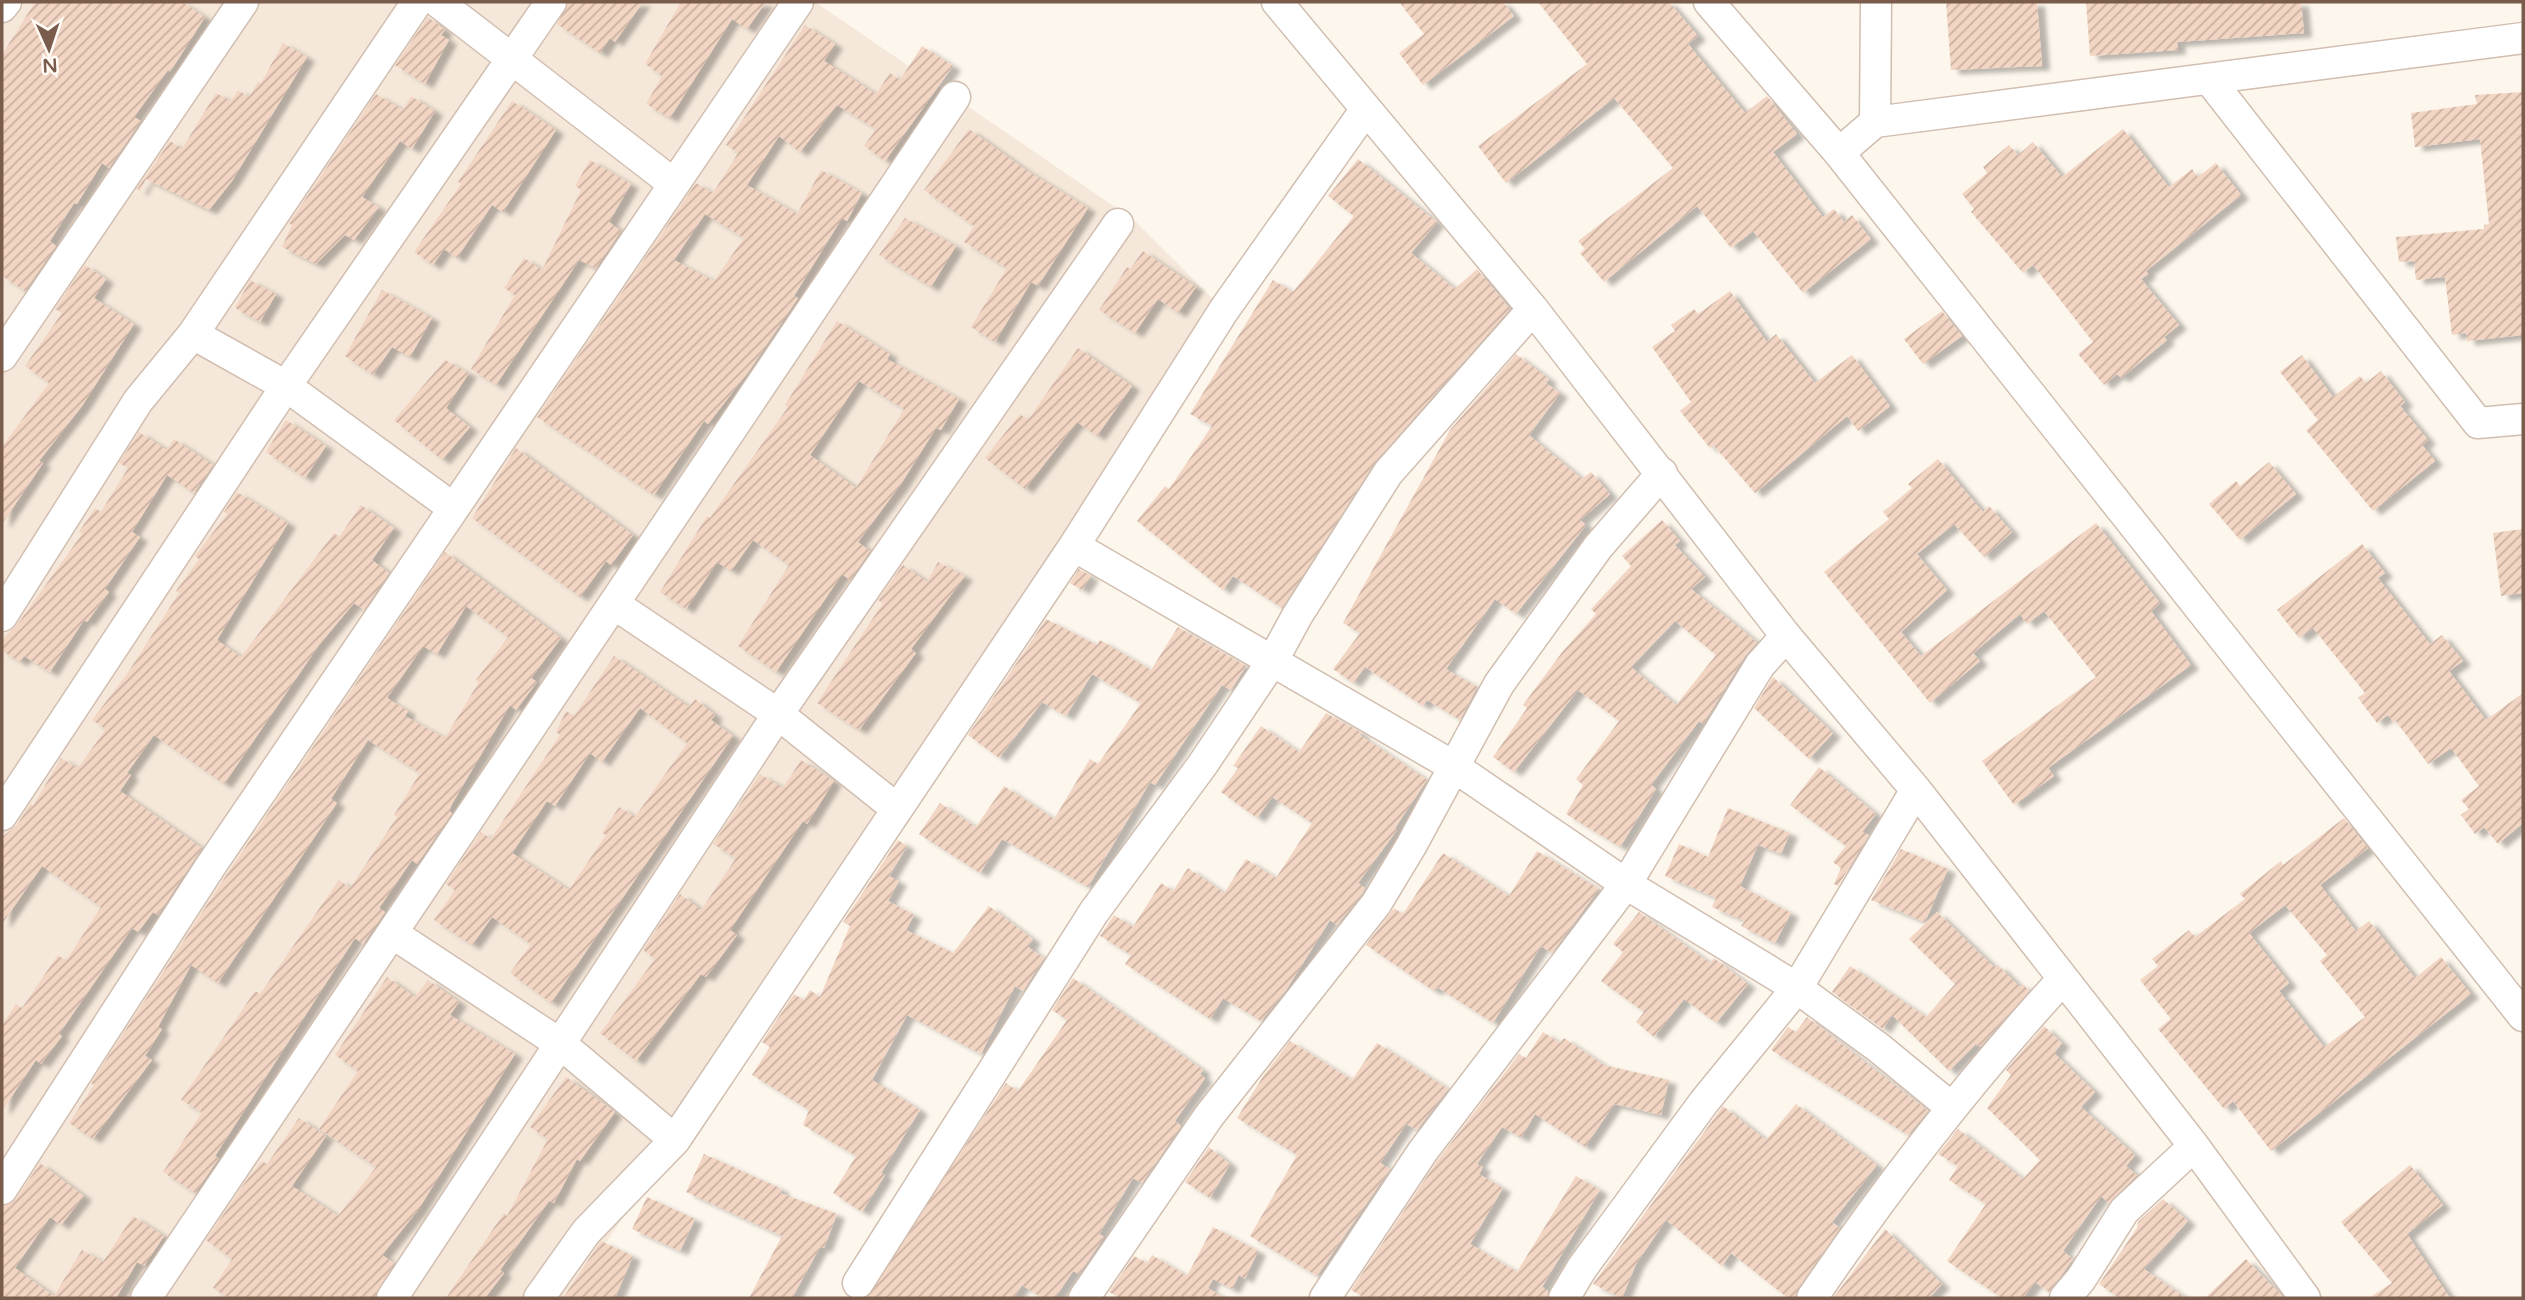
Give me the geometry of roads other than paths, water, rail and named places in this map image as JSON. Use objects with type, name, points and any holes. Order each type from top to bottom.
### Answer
[{"type":"street","points":[[2,8],[6,2]]},
{"type":"street","points":[[2,356],[243,2]]},
{"type":"street","points":[[2,616],[138,401],[193,334],[417,2]]},
{"type":"street","points":[[438,2],[674,184]]},
{"type":"street","points":[[2,815],[286,386],[551,2]]},
{"type":"street","points":[[2,1189],[210,867],[452,507],[798,2]]},
{"type":"street","points":[[1277,2],[1533,309],[1786,636],[1916,790],[2194,1146],[2305,1298]]},
{"type":"street","points":[[1709,2],[1839,153],[2523,1016]]},
{"type":"street","points":[[1875,122],[1876,2]]},
{"type":"street","points":[[1839,153],[1875,122],[2523,38]]},
{"type":"street","points":[[2209,79],[2478,423],[2523,419]]},
{"type":"street","points":[[146,1298],[955,97]]},
{"type":"street","points":[[539,1298],[586,1231],[676,1140],[1074,546],[1224,310],[1366,109]]},
{"type":"street","points":[[392,1298],[562,1045],[778,714],[1118,223]]},
{"type":"street","points":[[858,1283],[1094,912],[1203,764],[1273,660],[1297,616],[1388,473],[1533,309]]},
{"type":"street","points":[[193,334],[286,386],[452,507]]},
{"type":"street","points":[[1084,1298],[1209,1116],[1376,904],[1411,846],[1499,684],[1566,590],[1634,503],[1662,473]]},
{"type":"street","points":[[1074,546],[1453,765],[1626,884],[1797,988],[1879,1048],[1952,1108]]},
{"type":"street","points":[[614,604],[778,714],[897,809]]},
{"type":"street","points":[[1325,1298],[1423,1151],[1626,884],[1760,666],[1786,636]]},
{"type":"street","points":[[1564,1298],[1582,1268],[1704,1102],[1797,988],[1916,790]]},
{"type":"street","points":[[392,933],[562,1045],[676,1140]]},
{"type":"street","points":[[1812,1298],[1851,1241],[1952,1108],[2063,979]]},
{"type":"street","points":[[2065,1298],[2081,1279],[2124,1211],[2194,1146]]}]
